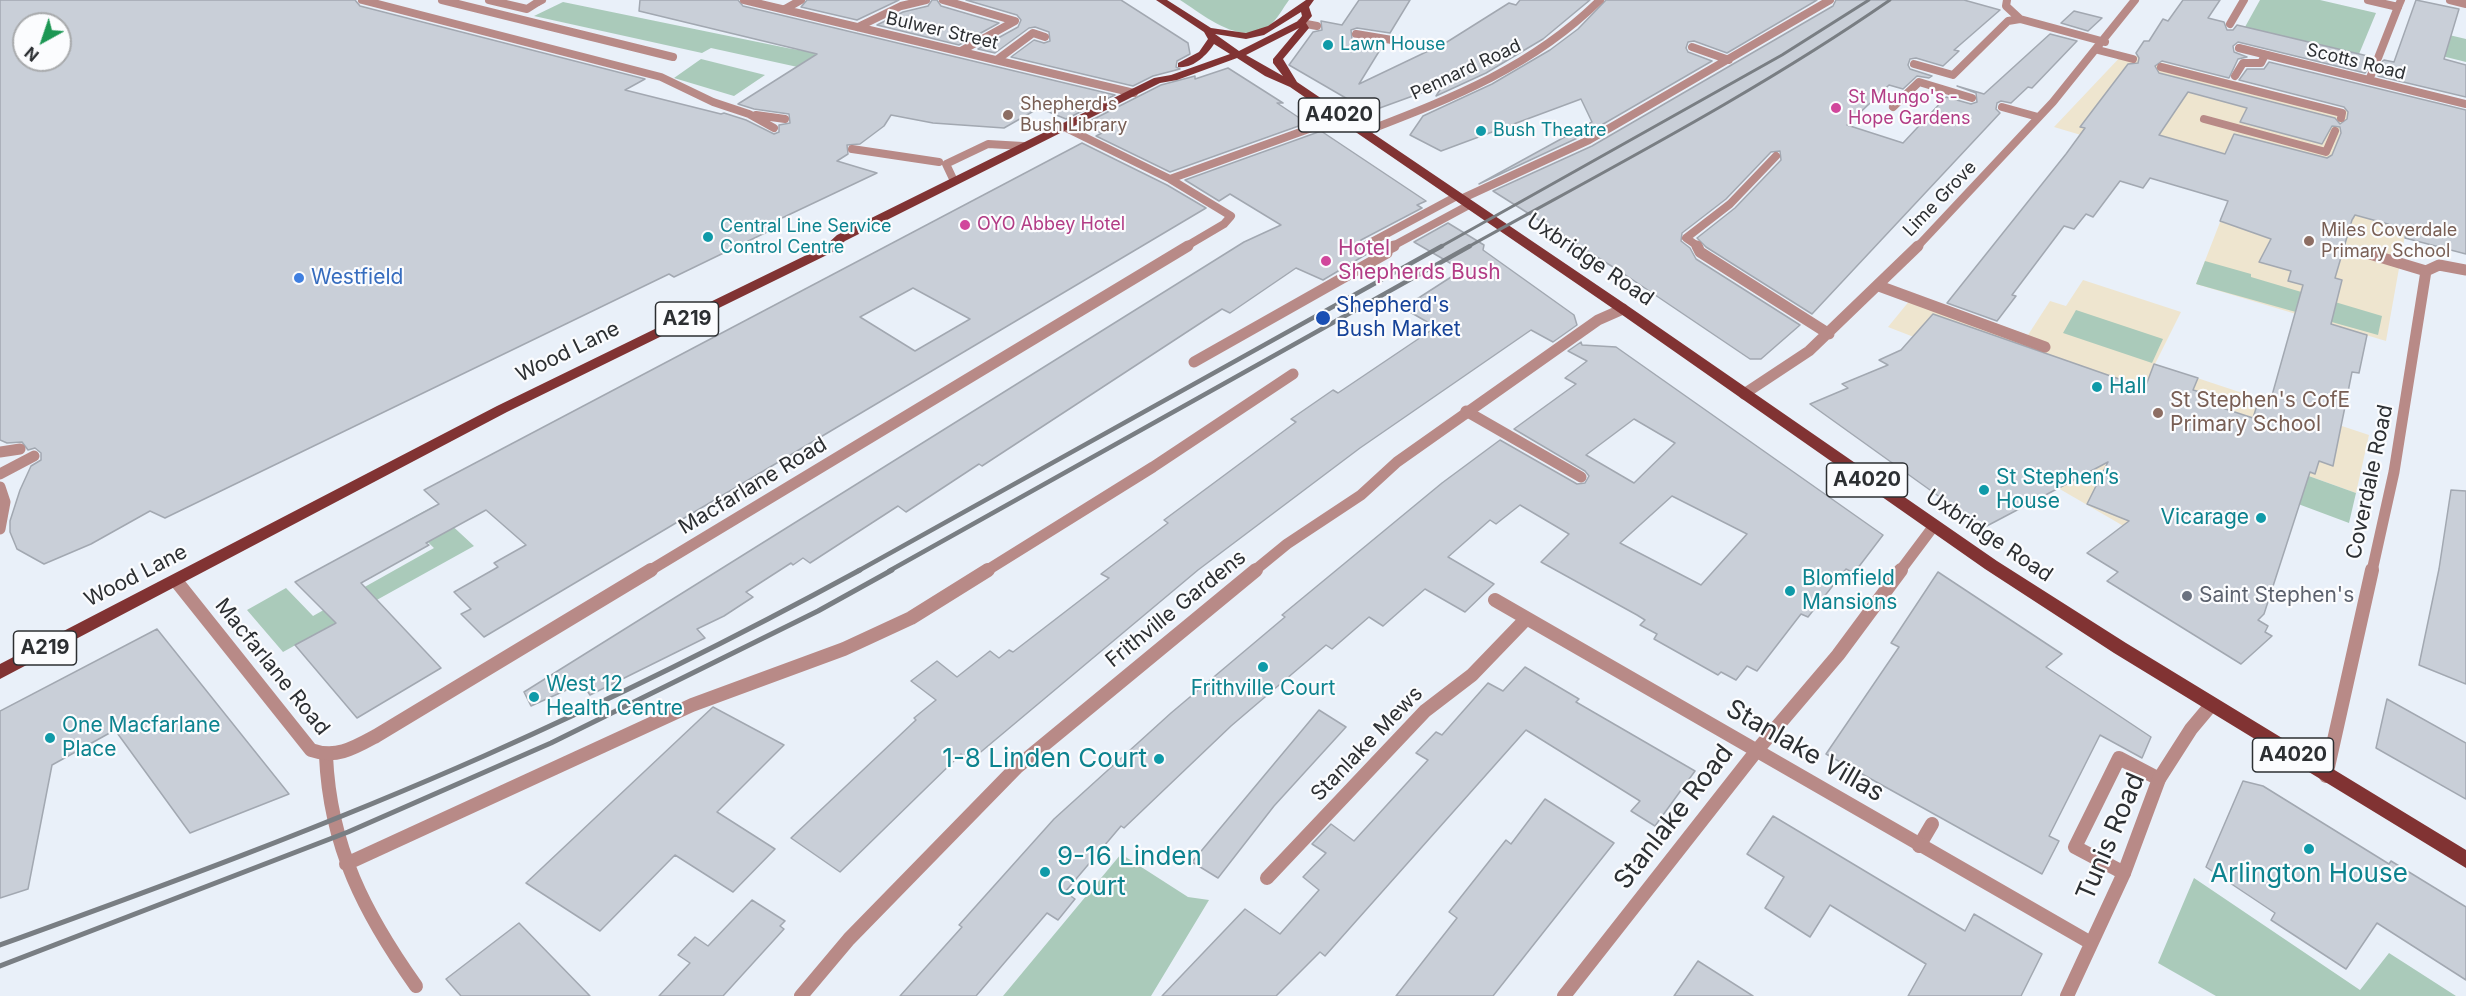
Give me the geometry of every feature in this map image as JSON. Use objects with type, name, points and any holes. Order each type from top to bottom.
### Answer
[{"type":"main road","name":"Uxbridge Road","points":[[1161,0],[1238,54],[1269,74],[1294,85],[1364,132],[1623,309],[1933,527],[2120,648],[2466,860]]},
{"type":"main road","points":[[1211,34],[1234,36],[1259,34],[1308,4]]},
{"type":"main road","points":[[1300,28],[1307,16],[1308,4]]},
{"type":"main road","name":"Uxbridge Road","points":[[1294,85],[1281,68],[1278,59],[1300,28]]},
{"type":"main road","name":"A219","points":[[1238,54],[1300,28]]},
{"type":"main road","name":"Wood Lane","points":[[1158,80],[1163,73],[1201,56],[1211,34]]},
{"type":"main road","name":"Wood Lane","points":[[0,672],[177,582],[502,409],[829,249],[841,238],[954,180],[1158,80],[1173,78],[1238,54]]},
{"type":"street","points":[[362,0],[661,77],[713,102],[749,114],[785,119]]},
{"type":"street","points":[[442,0],[673,57]]},
{"type":"street","points":[[489,0],[527,9],[540,1]]},
{"type":"street","name":"Bulwer Street","points":[[744,0],[1134,93]]},
{"type":"street","points":[[785,9],[801,0]]},
{"type":"street","points":[[858,27],[901,6],[926,0]]},
{"type":"street","points":[[943,0],[1015,21],[961,51]]},
{"type":"street","name":"Pennard Road","points":[[1364,132],[1457,95],[1521,64],[1582,22],[1600,0]]},
{"type":"street","points":[[1364,246],[1589,140],[1830,0]]},
{"type":"street","points":[[2007,0],[2006,6],[2020,19],[2133,59]]},
{"type":"street","name":"Lime Grove","points":[[1744,394],[1790,368],[1829,334],[1965,200],[2101,46],[2135,0]]},
{"type":"street","points":[[2230,24],[2244,0]]},
{"type":"street","points":[[2368,0],[2399,3],[2378,58]]},
{"type":"street","points":[[2450,0],[2466,4]]},
{"type":"street","points":[[1914,63],[1953,75],[2008,21],[2020,19]]},
{"type":"street","points":[[1300,28],[1317,26]]},
{"type":"street","points":[[998,59],[1033,33],[1045,37]]},
{"type":"street","points":[[1356,34],[1392,40]]},
{"type":"street","points":[[1692,47],[1729,60]]},
{"type":"street","name":"Scotts Road","points":[[2239,48],[2466,104]]},
{"type":"street","points":[[2235,76],[2243,63],[2260,63],[2265,55]]},
{"type":"street","points":[[2161,66],[2342,113],[2341,118]]},
{"type":"street","points":[[2369,80],[2374,68]]},
{"type":"street","points":[[1893,107],[1919,82],[1972,98]]},
{"type":"street","points":[[2002,107],[2038,117]]},
{"type":"street","points":[[749,114],[774,128]]},
{"type":"street","points":[[1170,179],[1342,117]]},
{"type":"street","points":[[2204,119],[2325,152],[2335,131]]},
{"type":"street","name":"Macfarlane Road","points":[[177,582],[311,750],[326,756],[344,752],[376,736],[1224,224],[1231,216],[1170,179],[1064,127]]},
{"type":"street","points":[[865,138],[873,151]]},
{"type":"street","points":[[954,180],[946,164],[988,144],[1023,146]]},
{"type":"street","points":[[852,149],[939,162]]},
{"type":"street","points":[[1776,156],[1730,204],[1686,238],[1700,248],[1700,252],[1829,334]]},
{"type":"street","points":[[1194,362],[1387,253],[1383,251],[1462,200]]},
{"type":"street","points":[[2363,252],[2429,269],[2446,266],[2466,270]]},
{"type":"street","name":"Coverdale Road","points":[[2326,776],[2394,472],[2429,269]]},
{"type":"street","points":[[1879,286],[2045,347]]},
{"type":"street","name":"Frithville Gardens","points":[[801,996],[849,939],[1017,767],[1287,544],[1360,495],[1397,462],[1466,411],[1598,320],[1623,309]]},
{"type":"street","points":[[346,864],[692,705],[763,683],[911,618],[1124,486],[1293,374]]},
{"type":"street","points":[[1466,411],[1581,477]]},
{"type":"street","points":[[0,452],[20,449]]},
{"type":"street","points":[[0,474],[34,456]]},
{"type":"street","points":[[0,487],[5,494],[5,515],[0,528]]},
{"type":"street","name":"Stanlake Road","points":[[1564,996],[1758,749],[1838,655],[1933,527]]},
{"type":"street","name":"Stanlake Villas","points":[[1495,600],[1758,749],[1919,846],[2091,943]]},
{"type":"street","name":"Stanlake Mews","points":[[1267,878],[1425,711],[1472,675],[1526,619]]},
{"type":"street","name":"Tunis Road","points":[[2067,996],[2124,873],[2159,779],[2191,729],[2212,704]]},
{"type":"street","points":[[326,756],[326,777],[346,864],[390,950],[416,986]]},
{"type":"street","points":[[2124,873],[2075,847],[2119,758],[2159,779]]},
{"type":"street","points":[[1919,846],[1932,824]]},
{"type":"shaded area","points":[[2124,53],[2412,127],[2413,190],[2386,341],[2196,284],[2236,181],[2054,127]]},
{"type":"shaded area","name":"St Stephen's CofE Primary School","points":[[2083,280],[2181,312],[2155,364],[2369,435],[2356,493],[2217,443],[2151,542],[2058,488],[2022,379],[1888,327],[1915,294],[2028,335],[2050,301],[2066,306]]},
{"type":"green space","points":[[1180,0],[1289,0],[1269,26],[1258,32],[1246,33],[1234,31],[1211,20]]},
{"type":"green space","points":[[2260,0],[2320,0],[2376,13],[2359,54],[2245,27]]},
{"type":"green space","points":[[563,2],[787,48],[865,61],[834,75],[711,48],[702,53],[534,16]]},
{"type":"green space","points":[[2407,25],[2466,39],[2466,62],[2430,53]]},
{"type":"green space","points":[[701,59],[765,75],[734,96],[674,78]]},
{"type":"green space","points":[[2205,261],[2382,316],[2378,335],[2196,284]]},
{"type":"green space","points":[[2076,310],[2163,339],[2152,363],[2063,333]]},
{"type":"green space","points":[[2217,443],[2356,493],[2349,523],[2226,477]]},
{"type":"green space","points":[[432,507],[474,546],[283,652],[247,610],[286,588],[313,616],[434,548],[406,521]]},
{"type":"green space","points":[[1121,854],[1188,897],[1209,900],[1151,996],[1003,996]]},
{"type":"green space","points":[[2194,878],[2360,990],[2389,953],[2456,996],[2216,996],[2158,963]]},
{"type":"building","name":"Westfield","points":[[0,0],[355,0],[360,6],[645,79],[625,90],[724,113],[746,120],[774,134],[779,132],[779,125],[790,123],[789,114],[754,109],[738,104],[817,54],[639,11],[640,0],[738,0],[743,6],[1115,95],[1066,119],[1039,108],[1004,128],[933,123],[891,115],[884,126],[860,144],[847,145],[848,154],[837,161],[877,173],[763,227],[769,231],[674,277],[669,274],[165,518],[150,511],[91,544],[44,564],[17,549],[10,532],[10,521],[20,490],[31,466],[41,460],[41,453],[35,448],[28,450],[22,442],[7,443],[0,440]]},
{"type":"building","points":[[807,0],[899,0],[857,20],[801,7]]},
{"type":"building","points":[[932,0],[937,0],[941,6],[999,23],[959,45],[877,25],[903,12],[928,6]]},
{"type":"building","points":[[966,0],[1121,0],[1188,43],[1190,54],[1177,61],[1176,67],[1180,69],[1153,76],[1133,86],[1011,57],[1034,40],[1044,43],[1050,41],[1049,32],[1035,27],[1029,28],[995,53],[978,49],[1018,27],[1021,20],[1017,15]]},
{"type":"building","points":[[1359,0],[1410,0],[1390,33],[1357,28],[1351,30],[1352,39],[1383,45],[1359,84],[1447,42],[1509,3],[1516,5],[1520,0],[1590,0],[1543,39],[1486,73],[1436,96],[1443,85],[1377,109],[1363,108],[1289,65],[1313,32],[1322,30],[1321,21],[1342,25]]},
{"type":"building","points":[[1606,0],[1817,0],[1727,53],[1694,41],[1688,42],[1686,48],[1688,52],[1712,61],[1586,134],[1479,184],[1592,122],[1581,99],[1441,151],[1410,135],[1423,116],[1492,84],[1550,50],[1578,29]]},
{"type":"building","points":[[1836,0],[1964,0],[2000,10],[1954,50],[1959,51],[1943,66],[1916,58],[1910,59],[1908,65],[1910,69],[1932,76],[1929,78],[1917,76],[1903,89],[1889,85],[1847,125],[1903,143],[1946,97],[1971,104],[1977,102],[1976,93],[1957,86],[1984,94],[2050,34],[2077,41],[2032,88],[2028,87],[2011,103],[2001,101],[1997,103],[1996,109],[2000,113],[1812,314],[1706,247],[1697,238],[1735,208],[1781,160],[1780,151],[1771,152],[1726,199],[1682,233],[1681,241],[1690,248],[1696,259],[1800,325],[1761,359],[1750,359],[1624,274],[1493,191],[1592,146],[1833,6]]},
{"type":"building","points":[[2183,0],[2220,0],[2208,18],[2224,22],[2227,30],[2233,30],[2237,25],[2372,57],[2373,62],[2365,73],[2238,42],[2233,46],[2234,52],[2247,57],[2238,59],[2229,78],[2162,61],[2155,66],[2159,73],[2335,118],[2340,124],[2347,119],[2348,112],[2344,107],[2239,80],[2247,69],[2264,69],[2269,62],[2466,110],[2466,254],[2405,238],[2406,229],[2355,215],[2352,220],[2335,278],[2342,280],[2331,324],[2367,335],[2359,373],[2352,372],[2333,466],[2319,461],[2315,474],[2310,472],[2264,614],[2258,620],[2268,626],[2265,632],[2272,636],[2241,664],[2107,581],[2118,572],[2087,553],[2129,521],[2087,504],[2108,462],[1983,528],[1810,404],[1848,388],[1842,384],[1888,365],[1879,360],[1901,350],[1933,314],[2145,388],[2154,364],[2198,378],[2193,390],[2204,393],[2201,401],[2253,418],[2258,402],[2269,406],[2303,285],[2288,281],[2291,271],[2259,262],[2271,239],[2220,221],[2228,201],[2150,178],[2143,188],[2120,181],[2093,217],[2086,214],[2074,229],[2064,226],[2012,295],[2016,296],[1997,321],[1947,303],[2066,154],[2085,128],[2080,127],[2128,64],[2138,63],[2139,58],[2136,53],[2144,41],[2149,41],[2163,19],[2168,21]],"holes":[[[2188,92],[2247,108],[2240,122],[2322,144],[2332,126],[2340,127],[2341,133],[2332,155],[2327,158],[2234,134],[2225,154],[2159,135]]]},
{"type":"building","points":[[2416,0],[2459,9],[2444,59],[2466,65],[2466,97],[2378,76],[2379,64],[2384,60],[2394,62]]},
{"type":"building","points":[[2074,11],[2102,18],[2088,31],[2061,23]]},
{"type":"building","points":[[1228,68],[1283,103],[1277,103],[1307,123],[1170,172],[1096,136],[1102,133],[1082,125],[1161,85],[1195,76],[1195,79]]},
{"type":"building","points":[[1321,131],[1426,201],[1417,205],[1422,208],[1361,240],[1358,245],[1363,252],[1379,245],[1377,248],[1323,280],[1296,268],[1230,313],[1222,309],[982,466],[979,464],[906,512],[898,506],[810,563],[803,558],[793,565],[791,563],[746,592],[753,597],[724,616],[697,629],[705,638],[590,695],[582,683],[531,706],[524,692],[1244,242],[1281,225],[1230,194],[1219,201],[1185,180]]},
{"type":"building","points":[[1082,143],[1167,185],[1206,208],[484,637],[461,614],[471,609],[454,592],[498,567],[494,563],[526,545],[486,510],[426,543],[429,545],[361,583],[441,668],[357,718],[295,645],[336,623],[295,582],[439,504],[424,490]],"holes":[[[913,288],[970,319],[915,351],[860,317]]]},
{"type":"building","points":[[1448,223],[1484,245],[1483,250],[1574,315],[1577,325],[1553,342],[1531,330],[1360,448],[1198,570],[970,761],[961,754],[840,872],[791,838],[916,720],[914,718],[936,700],[911,681],[937,661],[957,677],[990,651],[999,658],[1009,650],[1013,652],[1109,578],[1101,574],[1168,523],[1164,520],[1296,422],[1291,419],[1333,390],[1338,393],[1436,327],[1403,308],[1462,270],[1414,242]]},
{"type":"building","points":[[1581,342],[1582,345],[1616,347],[1883,535],[1854,573],[1846,569],[1808,617],[1801,614],[1757,671],[1747,666],[1736,680],[1721,672],[1718,675],[1654,639],[1657,634],[1640,625],[1645,620],[1541,562],[1569,534],[1520,505],[1496,524],[1490,520],[1448,557],[1494,584],[1465,612],[1425,589],[1383,626],[1369,617],[1332,649],[1326,645],[1231,726],[1124,828],[1121,826],[1065,892],[1075,899],[1058,920],[1047,913],[976,996],[900,996],[962,927],[959,925],[1054,819],[1171,713],[1285,617],[1282,615],[1442,483],[1500,440],[1577,484],[1585,483],[1589,476],[1585,471],[1514,429],[1576,384],[1565,378],[1587,361],[1568,351]],"holes":[[[1634,419],[1675,443],[1634,483],[1586,455]],[[1672,496],[1747,534],[1701,585],[1620,543]]]},
{"type":"building","points":[[2451,490],[2466,491],[2466,684],[2419,665],[2439,569]]},
{"type":"building","points":[[1938,572],[2062,654],[2046,667],[2151,737],[2142,758],[2100,735],[2049,836],[2059,841],[2042,874],[1826,754],[1899,647],[1891,643]]},
{"type":"building","points":[[157,629],[289,794],[190,833],[115,730],[52,765],[28,889],[0,898],[0,711]]},
{"type":"building","points":[[1525,667],[1579,699],[1576,702],[1695,771],[1655,826],[1631,811],[1640,801],[1526,730],[1325,956],[1320,952],[1276,996],[1162,996],[1245,909],[1280,934],[1319,890],[1303,877],[1326,853],[1312,844],[1331,824],[1354,841],[1428,760],[1416,753],[1436,732],[1442,735],[1488,683],[1503,691]]},
{"type":"building","points":[[2387,699],[2466,743],[2466,799],[2376,748]]},
{"type":"building","points":[[713,707],[784,745],[717,812],[775,849],[733,892],[675,855],[600,931],[526,883]]},
{"type":"building","points":[[1319,710],[1346,727],[1274,806],[1218,878],[1192,862]]},
{"type":"building","points":[[2243,781],[2263,786],[2389,864],[2391,861],[2466,907],[2466,980],[2377,923],[2346,969],[2271,920],[2275,913],[2206,867]]},
{"type":"building","points":[[1545,799],[1614,843],[1493,996],[1396,996],[1457,918],[1449,912],[1506,840],[1511,844]]},
{"type":"building","points":[[1773,816],[1965,931],[1974,914],[2042,954],[2021,996],[1908,996],[1926,964],[1830,905],[1810,937],[1765,908],[1784,877],[1747,854]]},
{"type":"building","points":[[752,900],[785,921],[780,926],[784,929],[723,996],[659,996],[690,963],[678,955],[695,937],[708,946]]},
{"type":"building","points":[[519,923],[590,996],[461,996],[446,979]]},
{"type":"building","points":[[1698,961],[1753,996],[1674,996]]},
{"type":"railway","points":[[1440,247],[1782,55],[1869,0]]},
{"type":"railway","points":[[1468,247],[1629,159],[1788,67],[1890,0]]},
{"type":"railway","points":[[858,571],[1442,246]]},
{"type":"railway","points":[[889,571],[1470,246]]},
{"type":"railway","points":[[0,945],[183,878],[425,782],[674,667],[860,570]]},
{"type":"railway","points":[[0,966],[348,832],[551,743],[818,611],[892,570]]},
{"type":"place","name":"Lawn House","points":[[1328,45]]},
{"type":"place","name":"St Mungo's - Hope Gardens","points":[[1836,108]]},
{"type":"place","name":"Shepherd's Bush Library","points":[[1008,115]]},
{"type":"place","name":"Bush Theatre","points":[[1481,131]]},
{"type":"place","name":"OYO Abbey Hotel","points":[[965,225]]},
{"type":"place","name":"Central Line Service Control Centre","points":[[708,237]]},
{"type":"place","name":"Miles Coverdale Primary School","points":[[2309,241]]},
{"type":"place","name":"Hotel Shepherds Bush","points":[[1326,261]]},
{"type":"place","name":"Westfield","points":[[299,278]]},
{"type":"place","name":"Shepherd's Bush Market","points":[[1323,318]]},
{"type":"place","name":"Hall","points":[[2097,387]]},
{"type":"place","name":"St Stephen's CofE Primary School","points":[[2158,413]]},
{"type":"place","name":"St Stephen’s House","points":[[1984,490]]},
{"type":"place","name":"Vicarage","points":[[2261,518]]},
{"type":"place","name":"Blomfield Mansions","points":[[1790,591]]},
{"type":"place","name":"Saint Stephen's","points":[[2187,596]]},
{"type":"place","name":"Frithville Court","points":[[1263,667]]},
{"type":"place","name":"West 12 Health Centre","points":[[534,697]]},
{"type":"place","name":"One Macfarlane Place","points":[[50,738]]},
{"type":"place","name":"1-8 Linden Court","points":[[1159,759]]},
{"type":"place","name":"Arlington House","points":[[2309,849]]},
{"type":"place","name":"9-16 Linden Court","points":[[1045,872]]}]
